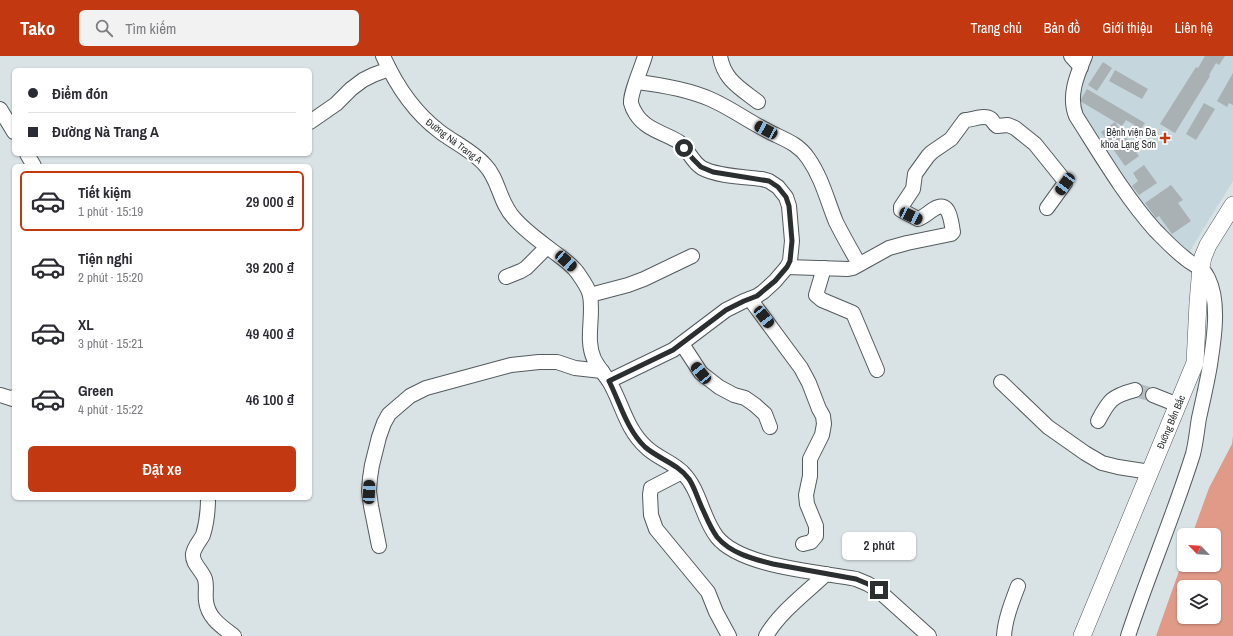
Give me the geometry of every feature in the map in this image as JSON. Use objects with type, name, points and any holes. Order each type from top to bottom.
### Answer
[{"type":"main road","name":"Đường Bến Bắc","points":[[1082,636],[1195,364],[1201,267],[1203,257],[1208,245],[1233,205]]},
{"type":"street","name":"Đường Nà Trang A","points":[[383,56],[396,82],[418,112],[440,132],[486,165],[492,174],[505,206],[514,219],[575,270],[586,286],[590,295],[590,341],[595,361],[605,376],[620,404],[625,417],[636,437],[652,453],[672,464],[689,480],[712,530],[722,543],[744,555],[760,561],[856,579],[873,586],[929,636]]},
{"type":"street","points":[[380,546],[369,492],[372,464],[379,437],[386,419],[389,414],[410,396],[418,391],[436,385],[521,364],[557,362],[605,376],[673,350],[715,318],[735,305],[763,292],[787,267],[790,261],[792,241],[789,206],[786,197],[778,187],[769,181],[713,172],[701,167],[679,143],[644,124],[638,118],[631,103],[632,95],[645,56]]},
{"type":"street","points":[[720,56],[720,63],[727,76],[758,102]]},
{"type":"street","points":[[1071,56],[1083,62],[1072,98],[1073,109],[1076,116],[1129,198],[1140,212],[1168,244],[1187,260],[1201,267],[1208,278],[1212,289],[1215,313],[1214,339],[1208,377],[1193,452],[1128,636]]},
{"type":"street","points":[[312,121],[336,104],[351,89],[363,80],[389,69]]},
{"type":"street","points":[[637,82],[660,85],[691,92],[711,99],[800,148],[808,158],[821,180],[840,229],[859,264]]},
{"type":"street","points":[[0,109],[12,129]]},
{"type":"street","points":[[787,267],[848,269],[889,248],[951,234],[953,232],[947,208],[936,207],[918,219],[901,210],[901,207],[912,189],[915,174],[928,156],[951,139],[965,120],[983,117],[988,118],[997,126],[1008,125],[1015,128],[1035,144],[1064,180],[1065,184],[1047,208]]},
{"type":"street","points":[[506,277],[521,272],[547,247]]},
{"type":"street","points":[[590,295],[628,285],[692,256]]},
{"type":"street","points":[[824,268],[816,295],[822,300],[853,313],[876,370]]},
{"type":"street","points":[[750,299],[801,368],[823,416],[824,424],[822,435],[810,459],[810,476],[806,495],[816,526],[816,536],[811,542],[803,544]]},
{"type":"street","points":[[682,344],[701,373],[720,387],[734,395],[744,398],[754,405],[765,414],[770,427]]},
{"type":"street","points":[[1000,382],[1048,427],[1085,453],[1102,463],[1112,466],[1150,472]]},
{"type":"street","points":[[1098,421],[1110,400],[1135,390]]},
{"type":"street","points":[[0,395],[12,399]]},
{"type":"street","points":[[1153,395],[1178,405]]},
{"type":"street","points":[[682,472],[652,488],[650,495],[651,515],[656,529],[708,592],[716,612],[729,636]]},
{"type":"street","points":[[208,500],[208,515],[202,535],[193,555],[195,563],[204,578],[206,601],[210,614],[234,636]]},
{"type":"street","points":[[756,636],[765,630],[768,632],[780,617],[826,574]]},
{"type":"street","points":[[1004,636],[1010,610],[1018,586]]},
{"type":"shaded area","name":"Bệnh viện Đa khoa Lạng Sơn","points":[[1091,56],[1233,56],[1233,181],[1188,254],[1161,231],[1132,193],[1076,103]]},
{"type":"shaded area","points":[[1233,436],[1233,636],[1156,636],[1179,572],[1221,572],[1221,528],[1195,528],[1209,488],[1232,444]]},
{"type":"building","points":[[1205,56],[1225,56],[1219,65],[1216,63],[1209,75],[1210,76],[1175,133],[1160,124],[1196,67],[1198,68]]},
{"type":"building","points":[[1103,62],[1112,68],[1097,91],[1088,85]]},
{"type":"building","points":[[1115,70],[1148,89],[1142,99],[1109,81]]},
{"type":"building","points":[[1233,73],[1233,105],[1229,103],[1227,107],[1217,101]]},
{"type":"building","points":[[1087,89],[1145,123],[1141,129],[1126,120],[1122,126],[1080,101]]},
{"type":"building","points":[[1204,103],[1215,109],[1196,140],[1186,134]]},
{"type":"building","points":[[1115,122],[1139,156],[1125,166],[1101,132]]},
{"type":"building","points":[[1144,165],[1157,183],[1139,195],[1132,186],[1138,181],[1133,173]]},
{"type":"building","points":[[1171,185],[1183,200],[1178,203],[1191,221],[1172,234],[1159,216],[1156,218],[1145,203]]},
{"type":"tunnel","points":[[1135,390],[1153,395]]},
{"type":"place","name":"Bệnh viện Đa khoa Lạng Sơn","points":[[1165,138]]},
{"type":"route","points":[[684,148],[701,167],[713,172],[762,179],[769,181],[778,187],[786,197],[789,206],[792,241],[790,261],[775,281],[757,296],[726,310],[673,350],[609,381],[625,417],[636,437],[652,453],[672,464],[689,480],[712,530],[722,543],[733,550],[760,561],[856,579],[879,590]]}]
